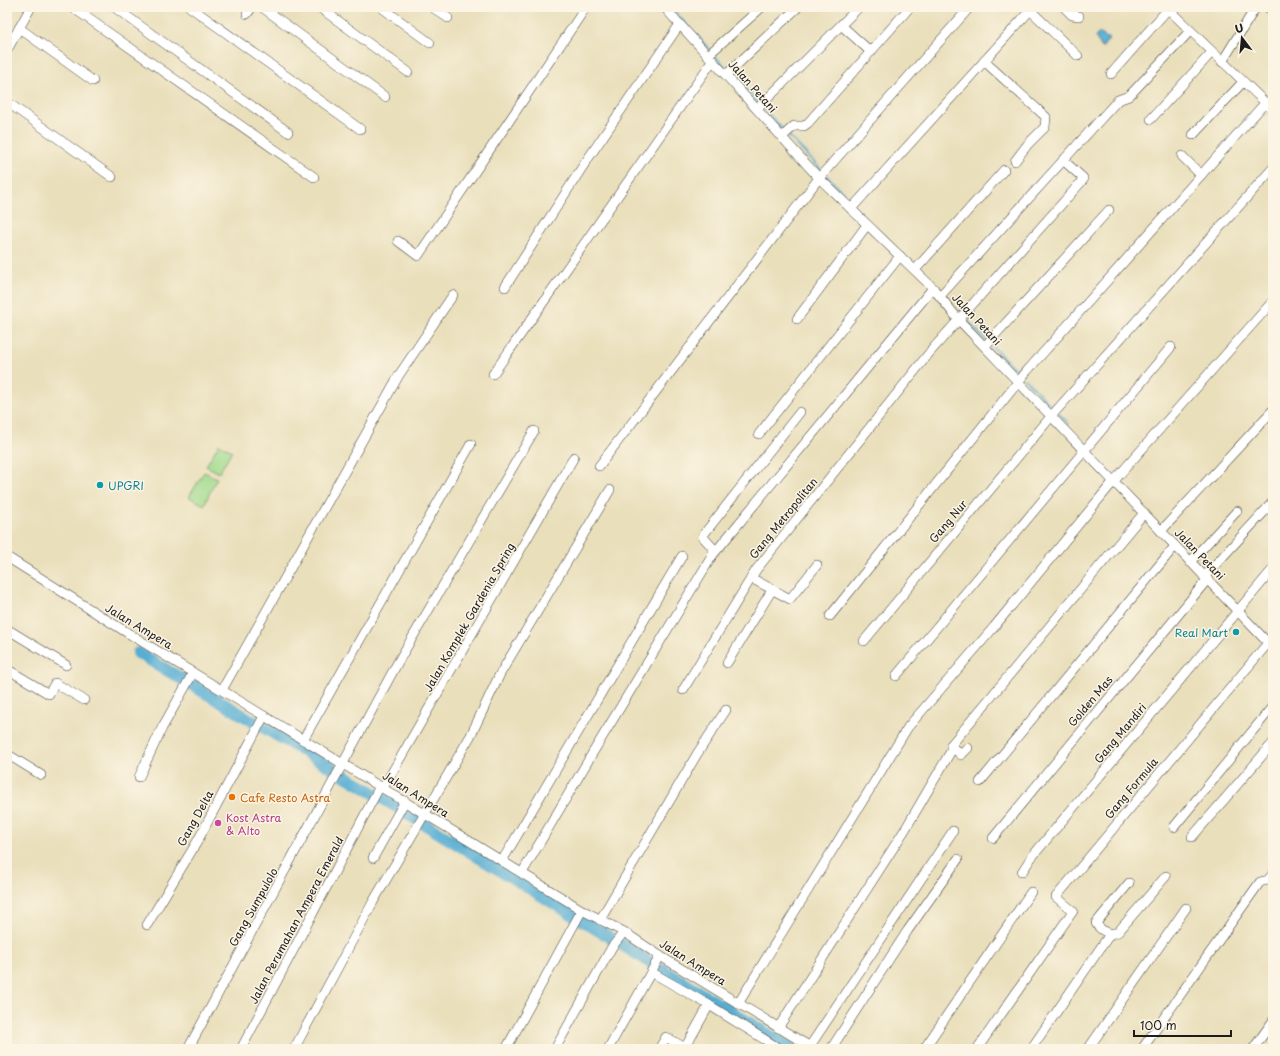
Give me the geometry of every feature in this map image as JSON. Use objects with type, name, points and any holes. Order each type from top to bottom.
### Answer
[{"type":"street","points":[[7,50],[31,7]]},
{"type":"street","points":[[72,7],[314,177]]},
{"type":"street","points":[[114,7],[288,132]]},
{"type":"street","points":[[190,7],[360,129]]},
{"type":"street","points":[[262,7],[385,97]]},
{"type":"street","points":[[319,7],[408,72]]},
{"type":"street","points":[[381,7],[430,43]]},
{"type":"street","points":[[432,7],[448,18]]},
{"type":"street","points":[[398,241],[418,256],[586,7]]},
{"type":"street","name":"Jalan Petani","points":[[664,7],[730,72],[758,108],[783,135],[822,175],[855,205],[867,225],[933,288],[942,294],[958,319],[988,343],[1022,377],[1055,412],[1083,450],[1113,482],[1205,578],[1271,642]]},
{"type":"street","points":[[493,374],[712,55],[762,7]]},
{"type":"street","points":[[730,72],[798,7]]},
{"type":"street","points":[[758,108],[860,7]]},
{"type":"street","points":[[783,135],[794,126],[804,126],[808,123],[910,7]]},
{"type":"street","points":[[599,466],[822,175],[970,7]]},
{"type":"street","points":[[1064,7],[1072,15],[1079,16]]},
{"type":"street","points":[[1222,62],[1256,7]]},
{"type":"street","points":[[1267,7],[1273,11]]},
{"type":"street","points":[[1111,74],[1167,8],[1273,110]]},
{"type":"street","points":[[855,205],[1031,9],[1078,56]]},
{"type":"street","points":[[505,287],[585,163],[680,24]]},
{"type":"street","points":[[841,25],[871,52]]},
{"type":"street","points":[[19,28],[93,81]]},
{"type":"street","points":[[942,294],[1118,100],[1128,96],[1190,31]]},
{"type":"street","points":[[1151,119],[1212,52]]},
{"type":"street","points":[[984,61],[1046,117],[1045,127],[1028,144],[1015,161]]},
{"type":"street","points":[[1193,135],[1243,82]]},
{"type":"street","points":[[7,102],[112,177]]},
{"type":"street","points":[[830,616],[1022,377],[1265,103]]},
{"type":"street","points":[[1182,156],[1201,175]]},
{"type":"street","name":"Gang Metropolitan","points":[[683,690],[750,578],[958,319],[1083,180],[1083,178],[1063,160]]},
{"type":"street","name":"Gang Nur","points":[[864,641],[1055,412],[1273,168]]},
{"type":"street","points":[[915,270],[1004,170]]},
{"type":"street","points":[[988,343],[1109,210]]},
{"type":"street","points":[[797,319],[867,225]]},
{"type":"street","points":[[759,434],[900,256]]},
{"type":"street","points":[[522,873],[712,556],[933,288]]},
{"type":"street","points":[[222,690],[399,375],[454,295]]},
{"type":"street","points":[[738,1004],[908,727],[994,628],[1113,482],[1273,301]]},
{"type":"street","points":[[896,676],[1083,450],[1171,347]]},
{"type":"street","points":[[1161,531],[1273,410]]},
{"type":"street","points":[[712,556],[712,548],[703,537],[704,534],[800,412]]},
{"type":"street","name":"Gang Sumpulolo","points":[[188,1049],[398,662],[534,431]]},
{"type":"street","points":[[303,740],[471,444]]},
{"type":"street","name":"Jalan Komplek Gardenia Spring","points":[[372,802],[574,456]]},
{"type":"street","points":[[294,1049],[373,902],[470,735],[500,674],[610,490]]},
{"type":"street","name":"Golden Mas","points":[[993,838],[1205,578],[1273,502]]},
{"type":"street","points":[[1190,562],[1237,511]]},
{"type":"street","points":[[778,1028],[906,828],[951,752],[951,746],[960,730],[1144,513]]},
{"type":"street","points":[[980,782],[1175,546]]},
{"type":"street","points":[[502,862],[682,556]]},
{"type":"street","name":"Jalan Ampera","points":[[7,557],[192,674],[222,690],[263,718],[303,740],[341,769],[381,787],[404,803],[522,873],[581,912],[600,920],[623,934],[655,964],[738,1004],[812,1048]]},
{"type":"street","points":[[750,578],[790,599],[817,565]]},
{"type":"street","name":"Gang Mandiri","points":[[1022,872],[1031,858],[1273,569]]},
{"type":"street","points":[[727,663],[772,590]]},
{"type":"street","points":[[7,629],[66,665]]},
{"type":"street","name":"Gang Formula","points":[[977,1049],[1073,911],[1056,897],[1271,642]]},
{"type":"street","points":[[7,668],[49,694],[55,683],[84,700]]},
{"type":"street","points":[[139,777],[192,674]]},
{"type":"street","points":[[1174,827],[1273,706]]},
{"type":"street","points":[[600,920],[698,754],[726,710]]},
{"type":"street","name":"Gang Delta","points":[[147,925],[197,842],[263,718]]},
{"type":"street","points":[[1192,837],[1273,743]]},
{"type":"street","points":[[951,746],[961,755],[968,748]]},
{"type":"street","points":[[7,754],[41,775]]},
{"type":"street","name":"Jalan Perumahan Ampera Emerald","points":[[241,1049],[372,802]]},
{"type":"street","points":[[373,858],[404,803]]},
{"type":"street","points":[[812,1048],[953,831]]},
{"type":"street","points":[[831,1049],[908,930],[958,859]]},
{"type":"street","points":[[1142,1049],[1260,882],[1268,880],[1273,874]]},
{"type":"street","points":[[1031,1049],[1110,934],[1118,932],[1166,876]]},
{"type":"street","points":[[1110,934],[1097,926],[1096,923],[1129,883]]},
{"type":"street","points":[[924,1049],[1031,892]]},
{"type":"street","points":[[1088,1049],[1186,908]]},
{"type":"street","points":[[506,1049],[581,912]]},
{"type":"street","points":[[555,1049],[614,946],[623,934]]},
{"type":"street","points":[[608,1049],[655,964],[709,1005],[780,1049]]},
{"type":"street","points":[[659,1049],[666,1037],[686,1049],[709,1005]]},
{"type":"street","points":[[1253,1049],[1273,1021]]},
{"type":"green space","points":[[219,444],[232,451],[219,473],[206,466]]},
{"type":"green space","points":[[204,472],[217,478],[204,505],[189,497]]},
{"type":"water","points":[[1099,33],[1109,39],[1102,48],[1095,37]]},
{"type":"waterway","points":[[674,11],[709,49]]},
{"type":"waterway","points":[[713,54],[728,70]]},
{"type":"waterway","points":[[731,73],[759,104]]},
{"type":"waterway","points":[[762,107],[785,132]]},
{"type":"waterway","points":[[788,135],[822,171]]},
{"type":"waterway","points":[[825,174],[852,203]]},
{"type":"waterway","points":[[964,318],[986,340]]},
{"type":"waterway","points":[[991,345],[1020,374]]},
{"type":"waterway","points":[[1025,379],[1054,409]]},
{"type":"waterway","points":[[1058,413],[1069,424]]},
{"type":"waterway","points":[[138,653],[359,784],[792,1049]]},
{"type":"place","name":"UPGRI","points":[[100,485]]},
{"type":"place","name":"Real Mart","points":[[1236,632]]},
{"type":"place","name":"Cafe Resto Astra","points":[[232,797]]},
{"type":"place","name":"Kost Astra & Alto","points":[[218,823]]}]
